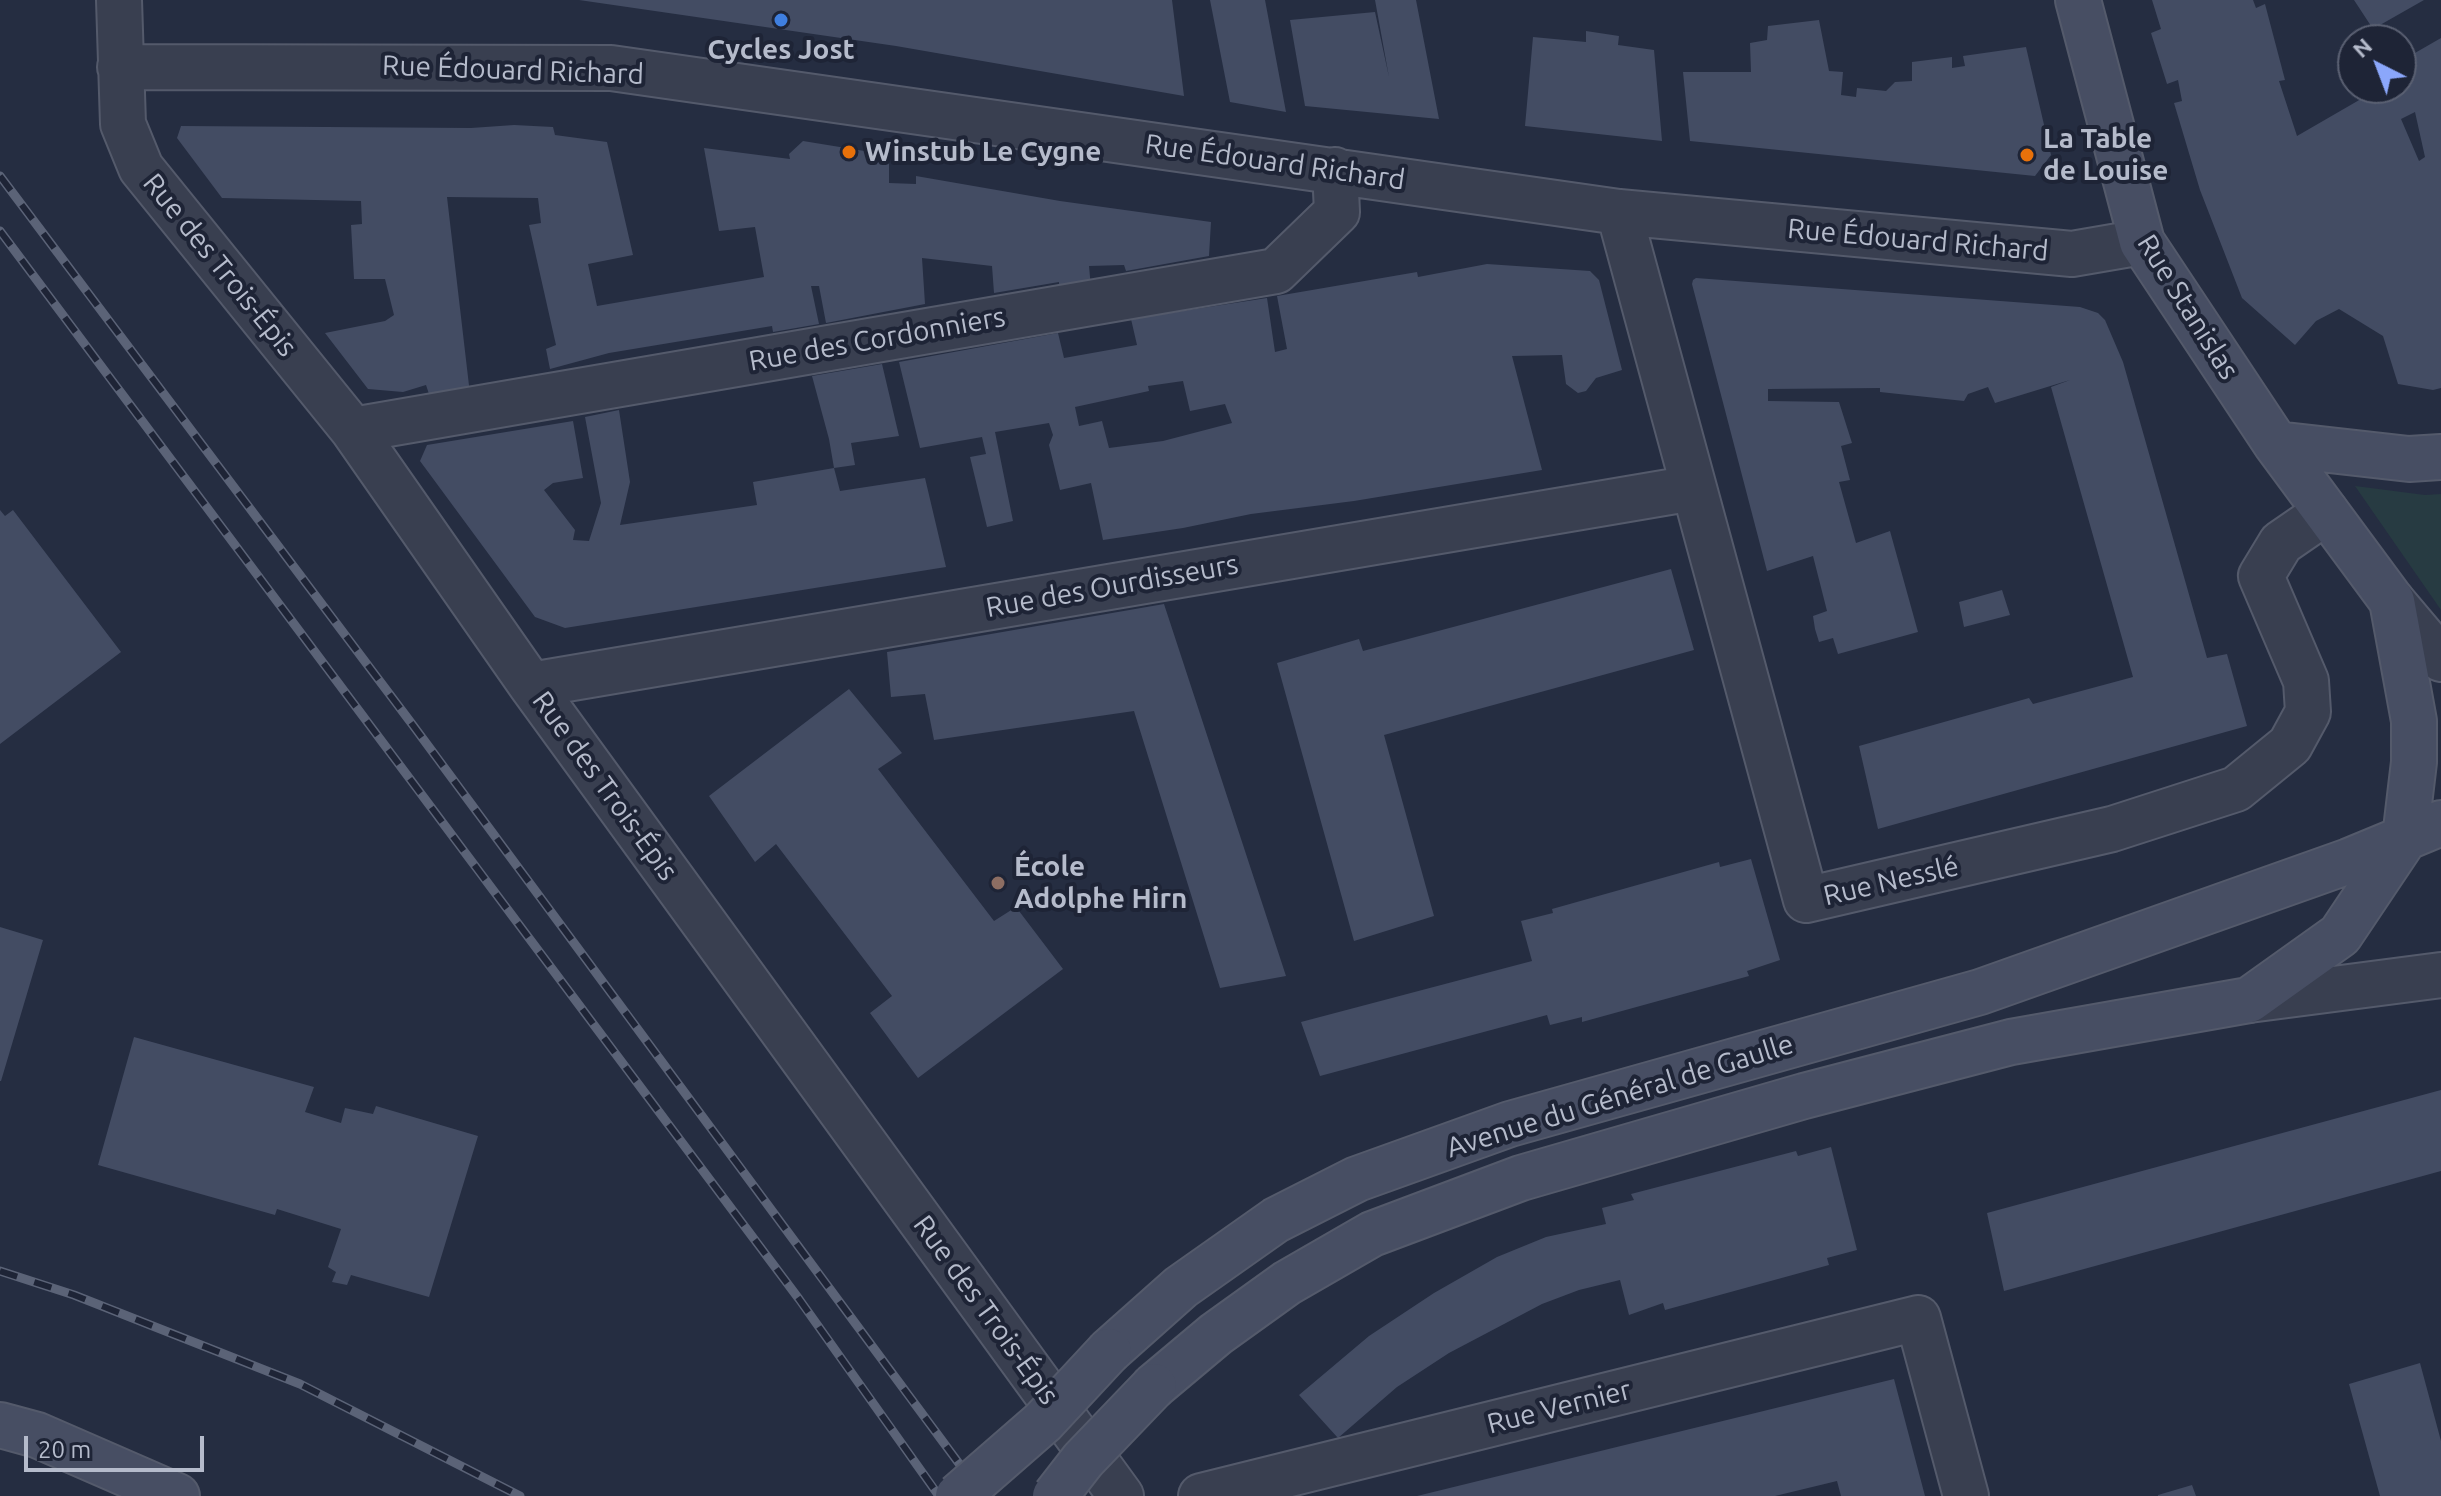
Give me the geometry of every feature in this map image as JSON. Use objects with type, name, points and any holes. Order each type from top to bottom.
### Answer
[{"type":"main road","name":"Rue Stanislas","points":[[2078,0],[2142,242],[2276,444],[2392,601]]},
{"type":"main road","points":[[2276,444],[2409,459],[2441,457]]},
{"type":"main road","points":[[2249,1000],[2340,935],[2423,831],[2414,762],[2414,721],[2392,601]]},
{"type":"main road","name":"Avenue du Général de Gaulle","points":[[992,1496],[1043,1422],[1109,1351],[1181,1287],[1276,1220],[1357,1179],[1510,1124],[1980,992],[2349,861],[2423,831]]},
{"type":"main road","name":"Avenue du Général de Gaulle","points":[[1055,1496],[1091,1450],[1154,1386],[1216,1334],[1287,1283],[1372,1234],[1521,1178],[1804,1096],[2011,1042],[2249,1000]]},
{"type":"main road","points":[[958,1496],[1043,1422]]},
{"type":"main road","points":[[0,1425],[37,1435],[177,1496]]},
{"type":"street","name":"Rue des Trois-Épis","points":[[119,0],[123,124],[141,168],[353,430],[531,685],[1121,1496]]},
{"type":"street","name":"Rue Édouard Richard","points":[[120,67],[611,68],[1619,212],[2072,254],[2142,242]]},
{"type":"street","name":"Rue des Cordonniers","points":[[353,430],[1276,271],[1337,212],[1335,170]]},
{"type":"street","name":"Rue Nesslé","points":[[1619,212],[1806,900],[2112,829],[2236,789],[2290,745],[2308,712],[2306,681],[2261,576],[2281,543],[2326,512]]},
{"type":"street","name":"Rue des Ourdisseurs","points":[[531,685],[1693,488]]},
{"type":"street","points":[[2392,601],[2441,659]]},
{"type":"street","points":[[2249,1000],[2441,975]]},
{"type":"street","name":"Rue Vernier","points":[[1201,1496],[1918,1318],[1966,1496]]},
{"type":"shaded area","points":[[2355,486],[2425,495],[2441,494],[2441,610]]},
{"type":"building","points":[[579,0],[1172,0],[1184,96],[896,46]]},
{"type":"building","points":[[1210,0],[1265,0],[1286,112],[1230,102]]},
{"type":"building","points":[[1375,0],[1416,0],[1439,119],[1305,106],[1290,20],[1375,12],[1389,77]]},
{"type":"building","points":[[2152,0],[2253,0],[2256,8],[2265,4],[2285,80],[2279,81],[2297,136],[2352,104],[2417,104],[2417,52],[2441,38],[2441,388],[2433,390],[2398,384],[2383,336],[2339,309],[2316,321],[2295,345],[2242,298],[2200,190],[2174,103],[2182,101],[2178,80],[2167,84],[2151,33],[2161,29]],"holes":[[[2415,112],[2425,157],[2419,161],[2401,119]]]},
{"type":"building","points":[[2354,0],[2424,0],[2382,24],[2370,24]]},
{"type":"building","points":[[1819,20],[1829,71],[1843,72],[1841,95],[1856,97],[1857,88],[1886,91],[1895,82],[1912,81],[1912,62],[1952,57],[1952,68],[1965,66],[1963,56],[2026,47],[2051,155],[2035,176],[1690,141],[1683,72],[1751,72],[1750,43],[1767,40],[1768,26]]},
{"type":"building","points":[[1586,31],[1619,36],[1618,45],[1654,50],[1662,141],[1525,126],[1533,37],[1586,42]]},
{"type":"building","points":[[514,125],[553,127],[555,135],[607,142],[633,255],[588,264],[597,306],[764,277],[755,227],[719,231],[704,148],[790,159],[789,154],[803,141],[889,155],[889,183],[916,184],[916,176],[1060,201],[1211,222],[1209,256],[1126,271],[1124,265],[1089,266],[1091,288],[1059,295],[1059,282],[994,293],[992,266],[922,258],[925,304],[826,323],[819,286],[811,286],[819,324],[773,332],[772,326],[609,353],[550,369],[546,349],[556,345],[529,225],[541,223],[538,198],[447,197],[470,394],[432,403],[426,385],[403,392],[368,389],[325,333],[385,321],[394,315],[385,279],[354,279],[351,225],[362,224],[361,201],[222,198],[177,138],[181,126],[471,128]]},
{"type":"building","points":[[1487,264],[1590,271],[1599,280],[1622,370],[1596,378],[1586,391],[1578,393],[1566,384],[1562,355],[1512,356],[1542,470],[1103,540],[1091,483],[1060,490],[1049,445],[1053,435],[1049,423],[995,432],[1013,521],[987,527],[970,457],[986,454],[982,437],[920,448],[899,362],[1058,333],[1064,358],[1137,345],[1131,319],[1267,298],[1275,352],[1287,349],[1277,296],[1417,272],[1418,277]],"holes":[[[1183,381],[1190,411],[1225,404],[1232,423],[1163,441],[1109,448],[1102,421],[1079,426],[1075,407],[1149,391],[1148,386]]]},
{"type":"building","points":[[1696,278],[2080,307],[2098,313],[2105,320],[2123,362],[2207,658],[2227,654],[2247,726],[1878,829],[1859,746],[2029,698],[2033,704],[2133,677],[2051,387],[2070,380],[1995,403],[1988,387],[1968,394],[1964,401],[1880,392],[1880,388],[1768,389],[1768,401],[1839,402],[1852,443],[1841,446],[1850,480],[1839,482],[1856,543],[1890,531],[1918,632],[1838,654],[1833,638],[1819,642],[1815,629],[1813,616],[1827,611],[1813,556],[1767,571],[1692,284]]},
{"type":"building","points":[[882,364],[899,436],[851,443],[855,465],[834,468],[812,376]]},
{"type":"building","points":[[619,410],[630,482],[620,525],[757,505],[753,482],[834,468],[840,491],[925,478],[946,567],[565,628],[535,617],[420,461],[427,445],[573,421],[583,478],[553,483],[544,490],[575,530],[573,540],[589,541],[601,503],[585,417]]},
{"type":"building","points":[[0,510],[5,516],[13,510],[121,652],[0,744]]},
{"type":"building","points":[[1671,569],[1694,650],[1384,735],[1434,916],[1354,941],[1277,663],[1359,639],[1363,651]]},
{"type":"building","points":[[2002,590],[2010,615],[1964,627],[1959,602]]},
{"type":"building","points":[[1164,604],[1286,976],[1220,988],[1134,711],[934,740],[925,694],[891,697],[887,652]]},
{"type":"building","points":[[849,689],[902,753],[878,769],[994,921],[1016,907],[1063,969],[918,1078],[870,1013],[892,996],[776,844],[755,862],[709,796]]},
{"type":"building","points":[[1751,859],[1780,960],[1747,971],[1749,976],[1582,1022],[1582,1017],[1550,1025],[1547,1015],[1320,1076],[1301,1022],[1532,961],[1521,921],[1553,913],[1552,909],[1719,862],[1720,867]]},
{"type":"building","points":[[0,927],[43,940],[1,1081],[0,1081]]},
{"type":"building","points":[[134,1037],[314,1087],[305,1112],[341,1123],[345,1108],[373,1114],[376,1106],[478,1136],[429,1297],[351,1275],[347,1285],[332,1282],[336,1272],[328,1267],[341,1229],[277,1209],[275,1215],[98,1165]]},
{"type":"building","points":[[2441,1090],[2441,1171],[2004,1291],[1987,1213]]},
{"type":"building","points":[[1831,1147],[1857,1250],[1827,1258],[1829,1265],[1665,1310],[1663,1303],[1629,1315],[1620,1280],[1579,1290],[1542,1304],[1449,1353],[1397,1387],[1338,1438],[1299,1395],[1369,1336],[1434,1293],[1497,1257],[1546,1237],[1606,1224],[1602,1208],[1634,1200],[1631,1194],[1796,1151],[1798,1156]]},
{"type":"building","points":[[2420,1363],[2441,1441],[2441,1496],[2380,1496],[2349,1384]]},
{"type":"building","points":[[1894,1379],[1925,1496],[1841,1496],[1837,1481],[1775,1496],[1417,1496]]},
{"type":"building","points":[[2192,1485],[2196,1496],[2158,1496],[2158,1495]]},
{"type":"railway","points":[[0,176],[412,724],[983,1496]]},
{"type":"railway","points":[[0,231],[799,1299],[939,1496]]},
{"type":"railway","points":[[0,1271],[74,1295],[300,1384],[520,1496]]},
{"type":"place","name":"Cycles Jost","points":[[781,20]]},
{"type":"place","name":"Winstub Le Cygne","points":[[849,152]]},
{"type":"place","name":"La Table de Louise","points":[[2027,155]]},
{"type":"place","name":"École Adolphe Hirn","points":[[998,883]]}]
